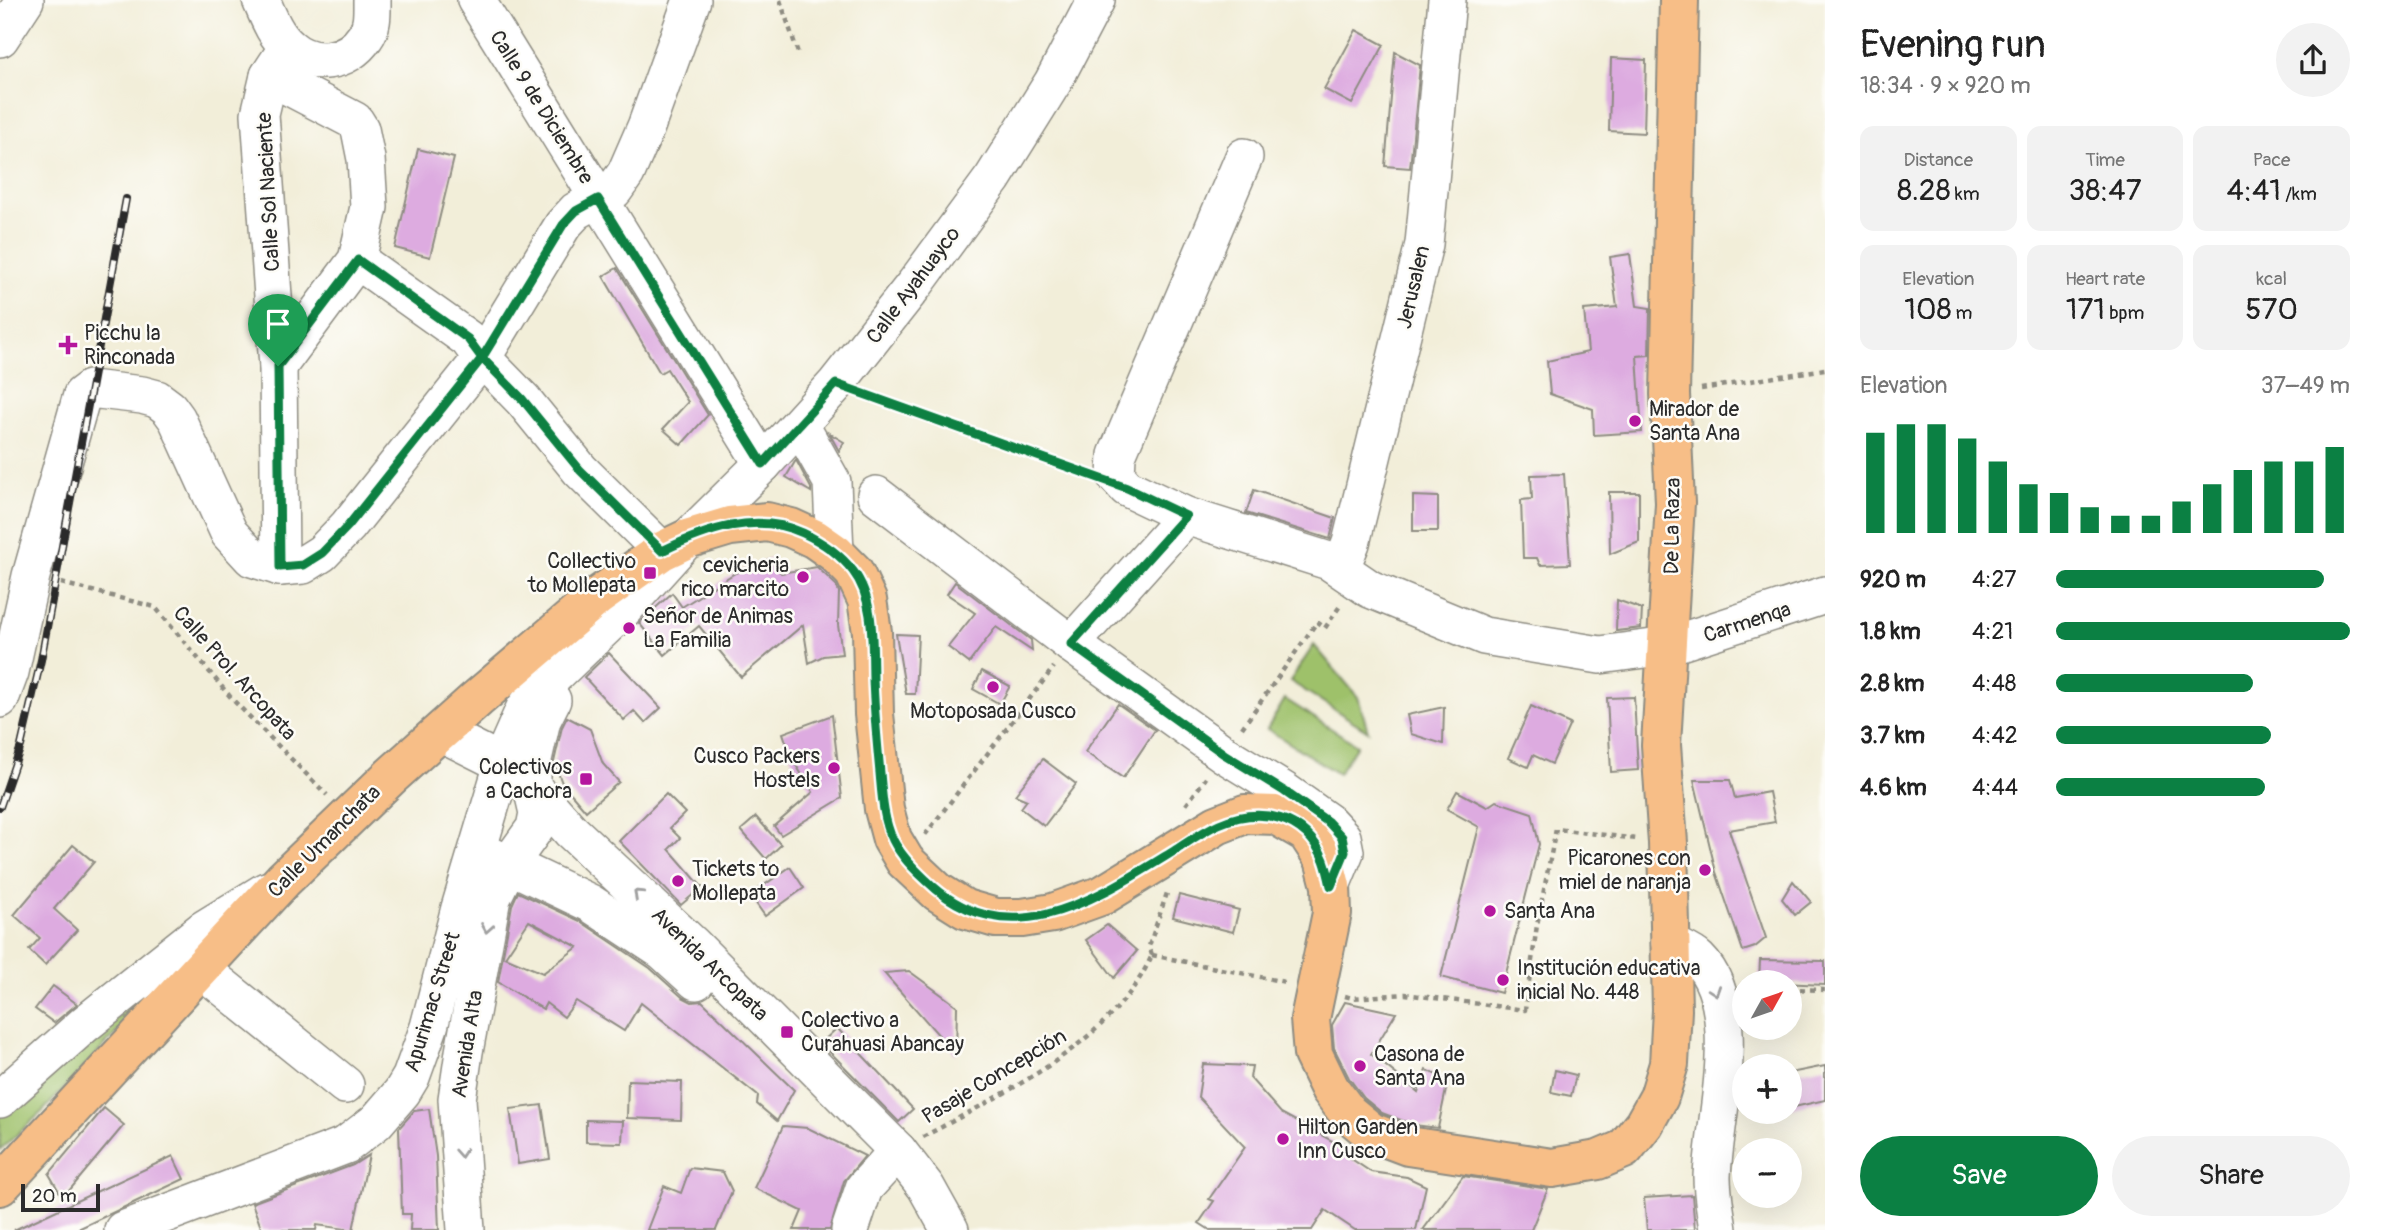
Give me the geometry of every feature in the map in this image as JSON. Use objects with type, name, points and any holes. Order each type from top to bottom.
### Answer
[{"type":"main road","name":"De La Raza","points":[[905,861],[938,892],[965,909],[996,918],[1022,918],[1053,913],[1103,895],[1217,825],[1245,814],[1276,815],[1307,833],[1324,859],[1331,886],[1332,913],[1310,1019],[1313,1054],[1330,1089],[1348,1113],[1371,1132],[1408,1146],[1552,1168],[1598,1160],[1624,1149],[1644,1124],[1659,1097],[1669,1064],[1672,1010],[1668,843],[1661,745],[1675,503],[1670,394],[1679,0]]},
{"type":"main road","name":"Calle Umanchata","points":[[0,1186],[283,880],[348,817],[440,732],[597,597],[674,545],[730,526],[767,522],[791,528],[815,539],[835,553],[854,572],[867,600],[872,632],[874,714],[884,809],[892,839],[905,861]]},
{"type":"street","points":[[0,38],[25,0]]},
{"type":"street","points":[[261,0],[270,23],[279,62],[355,121],[360,129],[366,159],[369,207],[358,260],[278,366]]},
{"type":"street","points":[[279,62],[333,61],[352,52],[366,36],[372,20],[372,0]]},
{"type":"street","name":"Calle 9 de Diciembre","points":[[476,0],[763,464]]},
{"type":"street","points":[[0,699],[10,672],[31,576],[79,400],[86,391],[90,389],[142,395],[157,399],[169,408],[177,419],[229,533],[252,558],[280,567],[303,565],[322,553],[348,526],[482,358],[563,225],[576,211],[614,190],[626,173],[646,127],[692,0]]},
{"type":"street","name":"Calle Ayahuayco","points":[[674,545],[763,464],[800,425],[915,284],[993,178],[1053,82],[1096,0]]},
{"type":"street","name":"Jerusalen","points":[[1341,568],[1351,544],[1423,244],[1447,0]]},
{"type":"street","name":"Calle Sol Naciente","points":[[279,62],[260,114],[278,366],[280,567]]},
{"type":"street","points":[[1127,488],[1116,476],[1117,455],[1244,157]]},
{"type":"street","points":[[358,260],[468,339],[482,358],[523,400],[580,470],[674,545]]},
{"type":"street","points":[[800,425],[832,482],[835,553]]},
{"type":"street","name":"Carmenqa","points":[[1127,488],[1186,516],[1329,561],[1370,589],[1484,636],[1600,655],[1668,646],[1825,595]]},
{"type":"street","points":[[876,495],[1071,644],[1224,754],[1328,822],[1342,837],[1345,852],[1331,886]]},
{"type":"street","points":[[1071,644],[1186,516]]},
{"type":"street","name":"Apurimac Street","points":[[123,1230],[345,1145],[376,1122],[402,1092],[411,1077],[429,1027],[460,908],[494,858],[536,828],[538,813],[532,764],[542,720],[550,702],[597,636],[674,545]]},
{"type":"street","name":"Apurimac Street","points":[[494,858],[504,764],[509,744],[524,710],[538,691],[597,636]]},
{"type":"street","name":"Avenida Arcopata","points":[[440,732],[504,764],[533,787],[570,831],[693,945],[892,1157],[928,1230]]},
{"type":"street","name":"Avenida Arcopata","points":[[494,858],[590,903],[663,951],[926,1187],[950,1230]]},
{"type":"street","name":"Avenida Alta","points":[[466,1230],[457,1099],[492,898],[494,858]]},
{"type":"street","points":[[0,1099],[85,1024],[204,929],[283,880]]},
{"type":"street","points":[[1670,943],[1698,959],[1715,986],[1723,1021],[1723,1080],[1712,1178],[1718,1230]]},
{"type":"street","points":[[201,969],[345,1085]]},
{"type":"street","points":[[402,1092],[457,1099]]},
{"type":"street","points":[[850,1230],[864,1188],[892,1157]]},
{"type":"path","points":[[779,0],[799,56]]},
{"type":"path","points":[[1670,394],[1825,369]]},
{"type":"path","points":[[836,384],[1127,488]]},
{"type":"path","name":"Calle Prol. Arcopata","points":[[31,576],[155,607],[233,700],[348,817]]},
{"type":"path","points":[[905,861],[1071,644]]},
{"type":"path","points":[[1525,1010],[1537,925],[1556,829],[1668,843]]},
{"type":"path","name":"Pasaje Concepción","points":[[892,1157],[1071,1052],[1142,978],[1152,955]]},
{"type":"path","points":[[1802,989],[1825,990]]},
{"type":"green space","points":[[1314,645],[1358,697],[1368,731],[1290,681]]},
{"type":"green space","points":[[1285,699],[1357,745],[1338,774],[1267,729]]},
{"type":"green space","points":[[190,955],[42,1112],[0,1150],[0,1116]]},
{"type":"building","points":[[1356,30],[1384,45],[1352,104],[1324,89]]},
{"type":"building","points":[[1395,52],[1420,65],[1410,168],[1385,166]]},
{"type":"building","points":[[1611,58],[1646,60],[1644,133],[1609,131]]},
{"type":"building","points":[[418,149],[454,158],[430,257],[395,248]]},
{"type":"building","points":[[1630,254],[1637,306],[1650,308],[1649,355],[1637,356],[1642,432],[1594,435],[1593,409],[1550,394],[1547,361],[1588,352],[1584,310],[1617,307],[1610,257]]},
{"type":"building","points":[[617,268],[708,415],[681,445],[663,429],[688,402],[667,369],[660,373],[603,276]]},
{"type":"building","points":[[829,433],[844,442],[839,451]]},
{"type":"building","points":[[796,460],[811,488],[811,492],[786,477]]},
{"type":"building","points":[[1564,474],[1570,564],[1540,565],[1537,558],[1523,558],[1521,500],[1532,499],[1531,475]]},
{"type":"building","points":[[1254,490],[1335,518],[1330,539],[1246,513]]},
{"type":"building","points":[[1609,492],[1639,492],[1639,542],[1610,554]]},
{"type":"building","points":[[1413,496],[1438,497],[1438,531],[1413,531]]},
{"type":"building","points":[[770,559],[781,573],[817,567],[836,585],[839,592],[838,625],[842,654],[823,656],[809,663],[803,625],[741,677],[699,626],[665,655],[639,623],[672,593],[682,607],[735,573]]},
{"type":"building","points":[[955,582],[1031,640],[1032,651],[996,627],[969,663],[948,647],[975,613],[947,594]]},
{"type":"building","points":[[1617,600],[1642,609],[1641,628],[1616,631]]},
{"type":"building","points":[[896,634],[918,635],[915,694],[906,694]]},
{"type":"building","points":[[609,653],[661,708],[645,723],[634,711],[624,720],[584,677]]},
{"type":"building","points":[[982,671],[1010,686],[1000,704],[973,689]]},
{"type":"building","points":[[1634,697],[1638,770],[1611,772],[1607,698]]},
{"type":"building","points":[[1118,704],[1155,730],[1123,778],[1085,752]]},
{"type":"building","points":[[1531,706],[1570,724],[1552,764],[1533,755],[1528,767],[1508,758]]},
{"type":"building","points":[[1444,707],[1443,744],[1411,734],[1407,715]]},
{"type":"building","points":[[832,715],[842,798],[781,835],[774,826],[813,792],[792,759],[783,733]]},
{"type":"building","points":[[567,717],[590,729],[603,764],[619,782],[586,811],[562,783],[554,762]]},
{"type":"building","points":[[1043,759],[1076,784],[1044,826],[1021,808],[1027,800],[1015,795]]},
{"type":"building","points":[[1694,780],[1730,780],[1735,798],[1769,792],[1775,822],[1729,830],[1766,938],[1755,947],[1743,951],[1716,872]]},
{"type":"building","name":"Santa Ana","points":[[1457,791],[1487,807],[1496,801],[1532,813],[1539,844],[1501,993],[1441,977],[1479,827],[1447,809]]},
{"type":"building","points":[[666,794],[685,813],[670,828],[680,838],[669,849],[702,887],[681,905],[619,841]]},
{"type":"building","points":[[756,817],[781,845],[766,859],[741,830]]},
{"type":"building","points":[[73,845],[94,862],[54,909],[77,930],[45,965],[29,950],[40,938],[14,915]]},
{"type":"building","points":[[790,867],[804,888],[765,916],[750,895]]},
{"type":"building","points":[[1793,881],[1811,902],[1795,915],[1782,899]]},
{"type":"building","points":[[518,892],[580,921],[650,968],[682,997],[692,1002],[702,1001],[794,1090],[777,1121],[757,1104],[758,1096],[641,1003],[624,1031],[576,1001],[564,1017],[546,1003],[543,1009],[498,982],[512,905]],"holes":[[[529,921],[578,947],[543,973],[505,957]]]},
{"type":"building","points":[[1179,895],[1239,910],[1233,932],[1173,917]]},
{"type":"building","points":[[1107,925],[1137,951],[1114,978],[1086,940]]},
{"type":"building","points":[[1760,960],[1825,961],[1825,985],[1802,984],[1802,970],[1760,970]]},
{"type":"building","points":[[909,971],[957,1006],[956,1055],[884,973]]},
{"type":"building","points":[[53,986],[77,1004],[54,1023],[35,1009]]},
{"type":"building","name":"Casona de Santa Ana","points":[[1345,1002],[1396,1013],[1371,1054],[1418,1092],[1426,1070],[1448,1080],[1438,1128],[1414,1125],[1382,1113],[1364,1098],[1349,1078],[1334,1048],[1332,1025]]},
{"type":"building","points":[[837,1028],[913,1109],[899,1122],[821,1043]]},
{"type":"building","name":"Hilton Garden Inn Cusco","points":[[1203,1064],[1252,1066],[1250,1078],[1281,1113],[1345,1148],[1344,1154],[1371,1172],[1407,1177],[1426,1186],[1416,1230],[1355,1230],[1325,1210],[1312,1230],[1210,1230],[1199,1223],[1214,1201],[1209,1199],[1245,1147],[1198,1097]]},
{"type":"building","points":[[1825,1066],[1825,1100],[1802,1105],[1802,1071]]},
{"type":"building","points":[[1555,1070],[1576,1075],[1571,1096],[1551,1092]]},
{"type":"building","points":[[628,1080],[682,1082],[681,1120],[627,1118]]},
{"type":"building","points":[[542,1105],[550,1159],[518,1164],[510,1109]]},
{"type":"building","points":[[104,1108],[124,1125],[63,1198],[49,1174]]},
{"type":"building","points":[[429,1109],[436,1156],[439,1230],[410,1230],[411,1214],[402,1214],[399,1128],[414,1111]]},
{"type":"building","points":[[586,1120],[623,1121],[622,1143],[586,1142]]},
{"type":"building","points":[[783,1126],[808,1128],[865,1156],[844,1181],[830,1230],[794,1230],[802,1211],[754,1188]]},
{"type":"building","points":[[369,1155],[353,1230],[317,1225],[316,1230],[262,1230],[252,1203],[353,1165]]},
{"type":"building","points":[[173,1156],[184,1179],[76,1230],[14,1230]]},
{"type":"building","points":[[690,1168],[723,1172],[732,1191],[716,1230],[647,1230],[664,1186],[681,1193]]},
{"type":"building","points":[[1463,1176],[1548,1189],[1531,1230],[1423,1230]]},
{"type":"building","points":[[1692,1195],[1695,1230],[1647,1230],[1644,1198]]},
{"type":"railway","points":[[0,807],[21,746],[41,660],[126,199]]},
{"type":"place","name":"Picchu la Rinconada","points":[[68,345]]},
{"type":"place","name":"Mirador de Santa Ana","points":[[1635,421]]},
{"type":"place","name":"Collectivo to Mollepata","points":[[650,573]]},
{"type":"place","name":"cevicheria rico marcito","points":[[803,577]]},
{"type":"place","name":"Señor de Animas La Familia","points":[[629,628]]},
{"type":"place","name":"Motoposada Cusco","points":[[993,687]]},
{"type":"place","name":"Cusco Packers Hostels","points":[[834,768]]},
{"type":"place","name":"Colectivos a Cachora","points":[[586,779]]},
{"type":"place","name":"Picarones con miel de naranja","points":[[1705,870]]},
{"type":"place","name":"Tickets to Mollepata","points":[[678,881]]},
{"type":"place","name":"Santa Ana","points":[[1490,911]]},
{"type":"place","name":"Institución educativa inicial No. 448","points":[[1503,980]]},
{"type":"place","name":"Colectivo a Curahuasi Abancay","points":[[787,1032]]},
{"type":"place","name":"Casona de Santa Ana","points":[[1360,1066]]},
{"type":"place","name":"Hilton Garden Inn Cusco","points":[[1283,1139]]},
{"type":"route","points":[[278,366],[280,567],[303,565],[322,553],[348,526],[482,358],[563,225],[576,211],[598,199],[763,464],[836,384],[1127,488],[1186,516],[1071,644],[1224,754],[1328,822],[1342,837],[1345,852],[1331,886],[1324,859],[1307,833],[1276,815],[1245,814],[1217,825],[1103,895],[1053,913],[1022,918],[996,918],[965,909],[938,892],[905,861],[892,839],[884,809],[874,714],[872,632],[867,600],[854,572],[835,553],[815,539],[791,528],[767,522],[730,526],[687,539],[662,551],[580,470],[523,400],[482,358],[468,339],[358,260],[278,366]]}]
